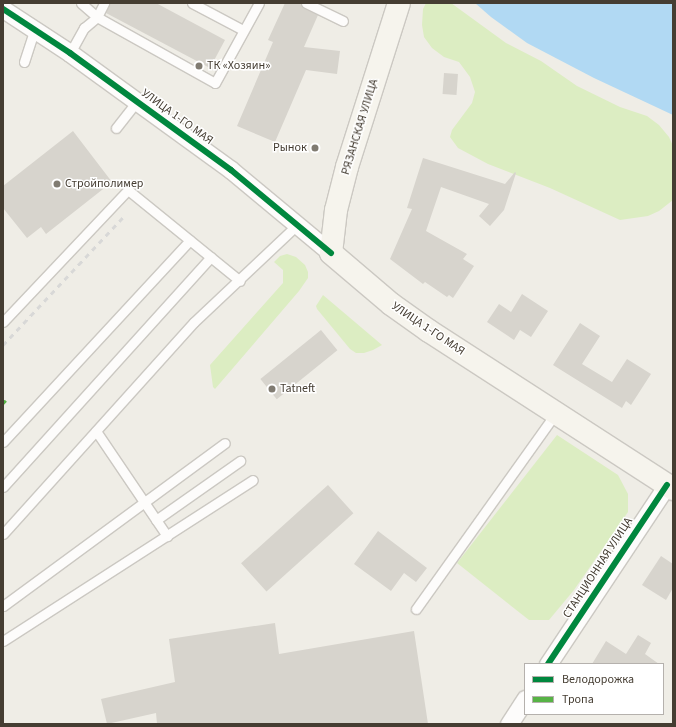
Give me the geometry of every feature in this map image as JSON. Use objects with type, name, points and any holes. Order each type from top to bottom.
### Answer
[{"type":"main road","name":"РЯЗАНСКАЯ УЛИЦА","points":[[331,253],[336,210],[346,167],[400,3]]},
{"type":"main road","name":"УЛИЦА 1-ГО МАЯ","points":[[331,253],[391,304],[429,331],[670,487]]},
{"type":"street","name":"УЛИЦА 1-ГО МАЯ","points":[[3,10],[35,29],[70,53],[231,170],[331,253]]},
{"type":"street","name":"СТАНЦИОННАЯ УЛИЦА","points":[[549,663],[670,487]]},
{"type":"street","points":[[509,724],[524,701]]},
{"type":"lane","points":[[81,3],[97,17],[215,83],[259,3]]},
{"type":"lane","points":[[70,53],[84,28],[97,17],[104,3]]},
{"type":"lane","points":[[192,3],[244,30]]},
{"type":"lane","points":[[306,3],[343,21]]},
{"type":"lane","points":[[24,62],[35,29]]},
{"type":"lane","points":[[116,128],[137,101]]},
{"type":"lane","points":[[3,322],[128,190],[240,281]]},
{"type":"lane","points":[[3,534],[194,322],[240,281],[265,254],[297,225]]},
{"type":"lane","points":[[3,442],[190,240]]},
{"type":"lane","points":[[3,487],[211,257]]},
{"type":"lane","points":[[416,609],[556,413]]},
{"type":"lane","points":[[96,431],[167,536]]},
{"type":"lane","points":[[3,606],[225,443]]},
{"type":"lane","points":[[156,520],[240,461]]},
{"type":"lane","points":[[3,641],[253,480]]},
{"type":"green space","points":[[426,3],[451,3],[506,43],[541,61],[577,86],[620,107],[647,116],[659,125],[669,137],[673,146],[673,200],[659,211],[648,216],[620,220],[550,188],[488,164],[458,148],[450,137],[452,130],[472,103],[475,92],[470,77],[459,62],[444,57],[432,48],[424,37],[422,25],[423,9]]},
{"type":"green space","points":[[287,254],[296,257],[305,265],[308,272],[308,278],[299,291],[215,389],[213,387],[210,365],[283,283],[283,270],[274,262],[280,256]]},
{"type":"green space","points":[[323,295],[382,345],[364,353],[356,353],[350,349],[317,309],[316,306]]},
{"type":"green space","points":[[557,435],[618,475],[628,494],[628,512],[574,590],[549,620],[529,620],[457,563]]},
{"type":"water","points":[[475,3],[673,3],[673,115],[594,78],[527,43],[491,17]]},
{"type":"building","points":[[110,3],[156,3],[225,40],[210,68],[106,13]]},
{"type":"building","points":[[285,3],[300,3],[303,8],[318,15],[304,47],[340,51],[337,74],[306,70],[275,142],[237,126],[273,42],[268,40]]},
{"type":"building","points":[[444,73],[458,74],[457,95],[443,94]]},
{"type":"building","name":"Стройполимер","points":[[73,131],[112,182],[46,234],[41,227],[27,238],[3,208],[3,186]]},
{"type":"building","points":[[423,158],[505,184],[515,172],[516,173],[504,210],[490,226],[479,216],[489,204],[441,187],[426,231],[467,254],[463,259],[474,266],[453,298],[449,295],[447,297],[425,282],[423,284],[390,259],[412,209],[407,208]]},
{"type":"building","points":[[522,294],[548,311],[531,337],[520,330],[514,340],[487,322],[499,304],[511,312]]},
{"type":"building","points":[[580,323],[600,336],[582,364],[612,382],[627,359],[651,374],[631,405],[626,401],[622,408],[553,365]]},
{"type":"building","points":[[321,330],[337,350],[277,399],[260,379]]},
{"type":"building","points":[[328,485],[353,513],[266,592],[241,563]]},
{"type":"building","points":[[378,531],[427,568],[416,582],[404,573],[391,591],[354,564]]},
{"type":"building","points":[[661,556],[673,564],[673,588],[666,600],[642,585]]},
{"type":"building","points":[[275,623],[279,654],[414,631],[428,724],[157,724],[156,713],[107,724],[101,699],[175,682],[169,639]]},
{"type":"building","points":[[638,635],[651,643],[645,654],[658,663],[593,663],[606,641],[626,654]]},
{"type":"railway","points":[[3,345],[123,217]]},
{"type":"cycle path","points":[[3,9],[70,53],[231,170],[331,253]]},
{"type":"cycle path","points":[[549,663],[667,485]]},
{"type":"place","name":"ТК «Хозяин»","points":[[199,66]]},
{"type":"place","name":"Рынок","points":[[315,148]]},
{"type":"place","name":"Стройполимер","points":[[57,184]]},
{"type":"place","name":"Tatneft","points":[[272,389]]}]
